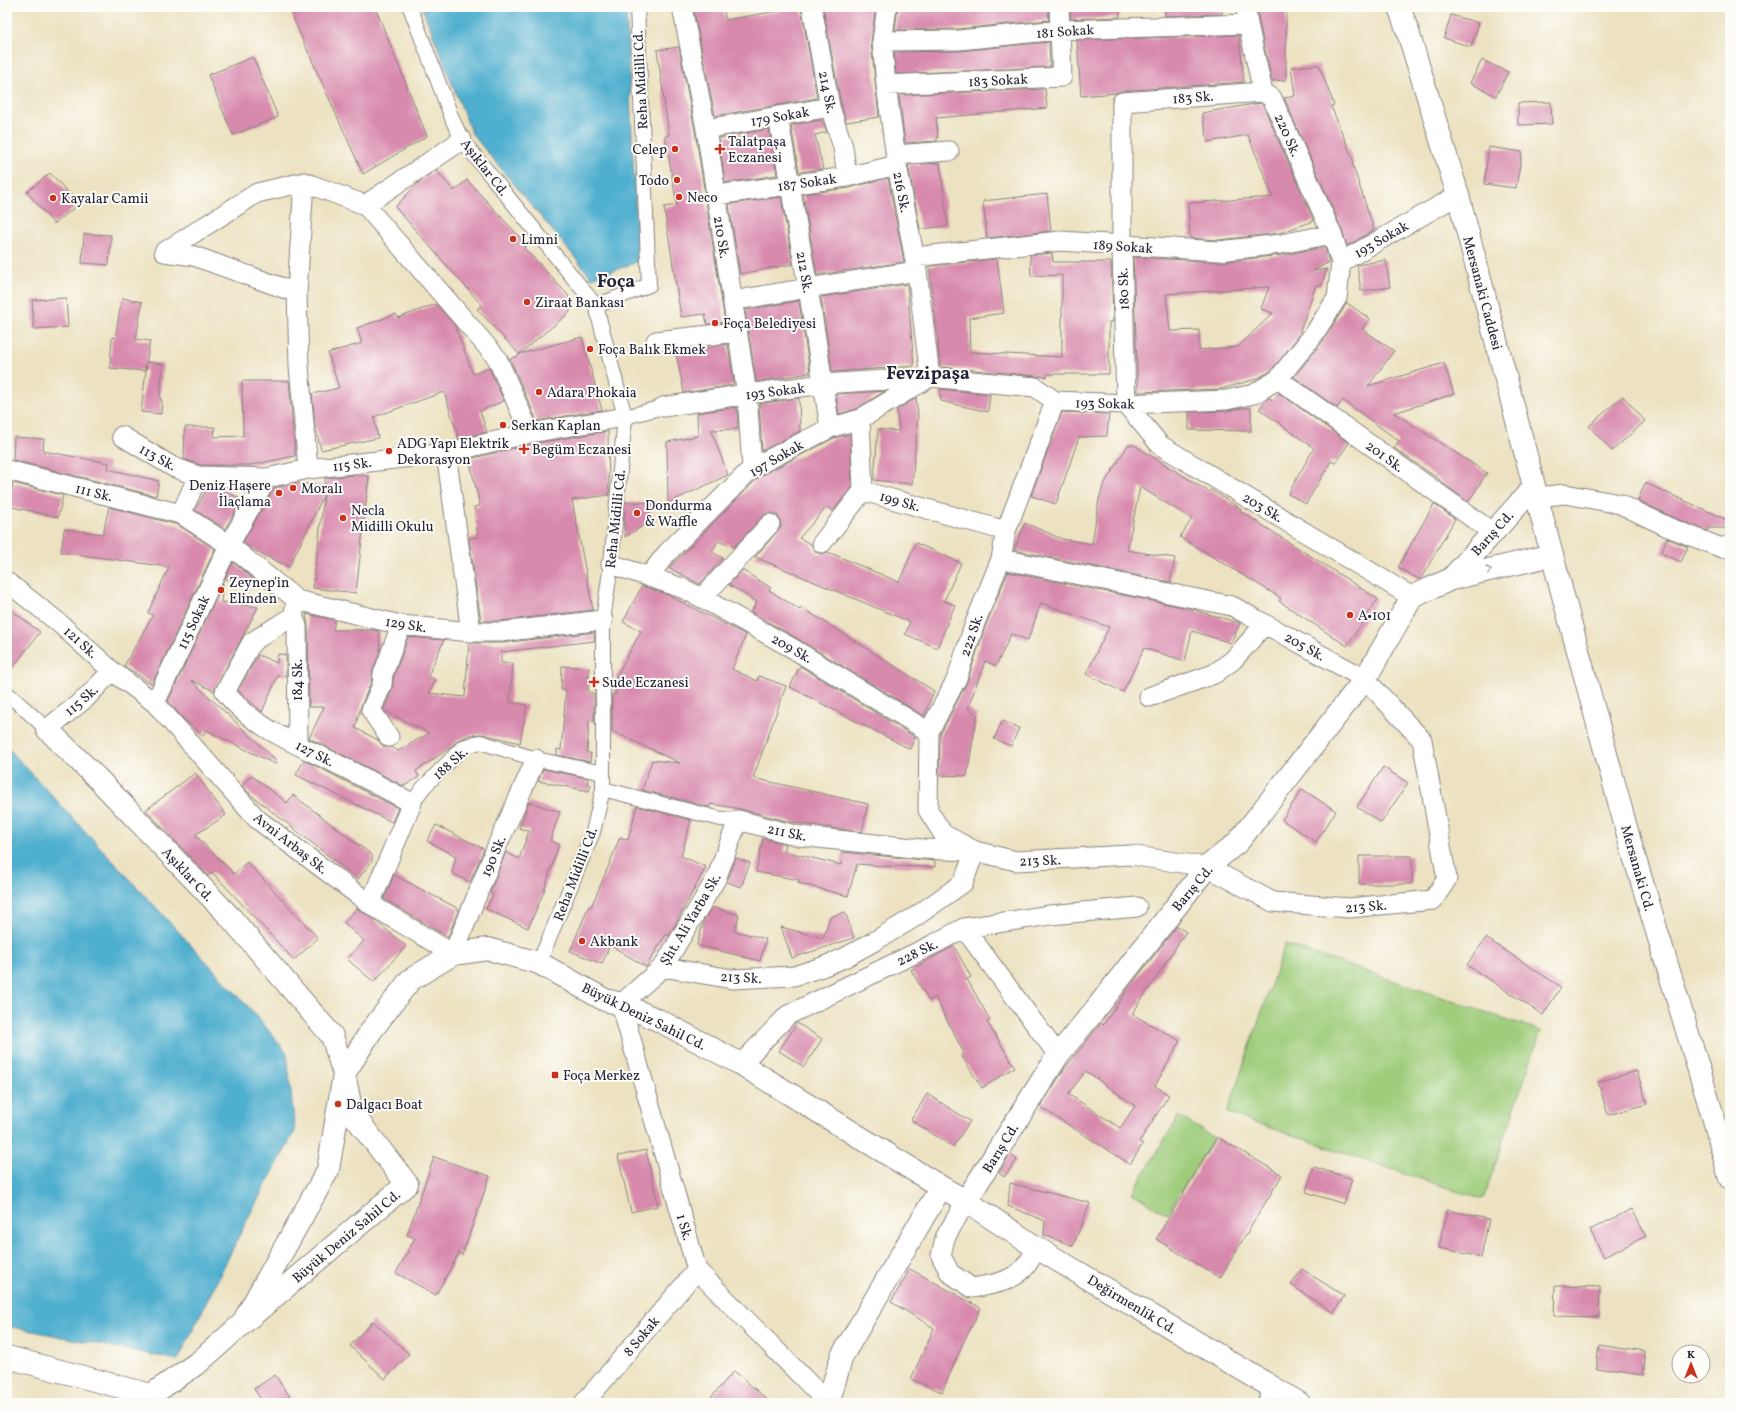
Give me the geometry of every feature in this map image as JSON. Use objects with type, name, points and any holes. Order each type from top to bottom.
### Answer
[{"type":"street","name":"Aşıklar Cd.","points":[[410,7],[453,121],[462,140],[596,306]]},
{"type":"street","name":"Reha Midilli Cd.","points":[[538,963],[593,832],[603,789],[603,620],[611,564],[625,417],[596,306],[649,285],[637,7]]},
{"type":"street","name":"210 Sk.","points":[[682,7],[706,128],[747,394],[752,468]]},
{"type":"street","name":"214 Sk.","points":[[812,7],[830,107],[843,146],[847,177]]},
{"type":"street","name":"216 Sk.","points":[[887,7],[882,41],[886,85],[896,160],[915,264],[930,377]]},
{"type":"street","points":[[1059,7],[1059,30]]},
{"type":"street","name":"Mersanaki Caddesi","points":[[1399,7],[1458,195],[1552,555]]},
{"type":"street","name":"Mersanaki Caddesi","points":[[1405,7],[1408,32]]},
{"type":"street","points":[[1408,32],[1409,7]]},
{"type":"street","name":"181 Sokak","points":[[882,41],[959,40],[1059,30],[1247,15]]},
{"type":"street","name":"220 Sk.","points":[[1247,15],[1263,92],[1272,98],[1332,234],[1341,262]]},
{"type":"street","name":"183 Sokak","points":[[886,85],[1062,77],[1059,30]]},
{"type":"street","name":"183 Sk.","points":[[1122,102],[1263,92]]},
{"type":"street","name":"180 Sk.","points":[[1122,102],[1122,246],[1126,404]]},
{"type":"street","name":"179 Sokak","points":[[706,128],[830,107]]},
{"type":"street","name":"212 Sk.","points":[[778,116],[808,288],[830,428]]},
{"type":"street","points":[[365,205],[462,140]]},
{"type":"street","name":"187 Sokak","points":[[716,195],[847,177],[896,160],[949,151]]},
{"type":"street","points":[[304,182],[297,294],[299,366],[308,469]]},
{"type":"street","points":[[297,294],[194,256],[164,252],[257,193],[304,182],[365,205],[497,358],[530,433]]},
{"type":"street","name":"193 Sokak","points":[[663,407],[824,384],[930,377],[1035,387],[1055,402],[1126,404],[1226,400],[1254,394],[1278,379],[1314,334],[1337,298],[1341,262],[1458,195]]},
{"type":"street","name":"189 Sokak","points":[[732,301],[808,288],[915,264],[1060,241],[1219,251],[1281,244],[1332,234]]},
{"type":"street","points":[[656,341],[737,332]]},
{"type":"street","name":"197 Sokak","points":[[649,576],[667,553],[752,468],[830,428],[860,419],[930,377]]},
{"type":"street","name":"201 Sk.","points":[[1278,379],[1492,532]]},
{"type":"street","name":"222 Sk.","points":[[976,851],[943,834],[928,810],[929,732],[956,678],[975,623],[1001,559],[1006,531],[1055,402]]},
{"type":"street","name":"203 Sk.","points":[[1126,404],[1160,445],[1412,596]]},
{"type":"street","points":[[625,417],[663,407]]},
{"type":"street","name":"115 Sk.","points":[[267,478],[308,469],[446,452],[530,433],[625,417]]},
{"type":"street","name":"199 Sk.","points":[[860,419],[863,491],[1006,531]]},
{"type":"street","name":"113 Sk.","points":[[122,436],[174,467],[198,476],[267,478]]},
{"type":"street","points":[[446,452],[471,632]]},
{"type":"street","name":"111 Sk.","points":[[7,470],[181,514],[230,546]]},
{"type":"street","points":[[181,514],[198,476]]},
{"type":"street","name":"115 Sokak","points":[[155,703],[230,546],[267,478]]},
{"type":"street","points":[[822,543],[863,491]]},
{"type":"street","points":[[1536,492],[1565,494],[1620,504],[1668,527],[1722,548],[1730,545]]},
{"type":"street","name":"Barış Cd.","points":[[1451,579],[1492,532],[1536,492]]},
{"type":"street","points":[[702,598],[770,524]]},
{"type":"street","name":"129 Sk.","points":[[230,546],[295,608],[401,624],[471,632],[501,632],[603,620]]},
{"type":"street","name":"Barış Cd.","points":[[966,1201],[1058,1055],[1207,867],[1238,842],[1365,678],[1412,596],[1451,579],[1552,555]]},
{"type":"street","name":"Mersanaki Cd.","points":[[1552,555],[1631,846],[1715,1123],[1730,1178]]},
{"type":"street","name":"205 Sk.","points":[[1001,559],[1232,606],[1365,678],[1422,740],[1447,879],[1433,900]]},
{"type":"street","name":"209 Sk.","points":[[611,564],[682,588],[702,598],[792,648],[929,732]]},
{"type":"street","name":"121 Sk.","points":[[7,582],[58,622],[112,671],[155,703]]},
{"type":"street","name":"127 Sk.","points":[[295,608],[252,642],[225,692],[234,704],[253,719],[298,745],[412,803]]},
{"type":"street","name":"184 Sk.","points":[[295,608],[297,626],[298,745]]},
{"type":"street","points":[[389,737],[371,710],[382,685],[383,674],[401,624]]},
{"type":"street","points":[[1148,697],[1214,674],[1233,660],[1265,624]]},
{"type":"street","name":"115 Sk.","points":[[47,729],[86,698],[112,671]]},
{"type":"street","name":"Aşıklar Cd.","points":[[7,693],[47,729],[99,780],[231,918],[332,1036],[344,1074]]},
{"type":"street","name":"Avni Arbaş Sk.","points":[[155,703],[257,819],[370,904],[453,954]]},
{"type":"street","name":"188 Sk.","points":[[370,904],[412,803],[423,788],[463,747],[480,742],[536,759],[603,773]]},
{"type":"street","name":"190 Sk.","points":[[453,954],[497,846],[536,759]]},
{"type":"street","name":"211 Sk.","points":[[603,789],[722,819],[738,820],[799,836],[923,849],[976,851]]},
{"type":"street","name":"Şht. Ali Yarba Sk.","points":[[621,1004],[663,967],[716,880],[738,820]]},
{"type":"street","name":"213 Sk.","points":[[663,967],[732,979],[794,976],[822,967],[844,958],[915,917],[963,883],[976,851],[1016,862],[1130,855],[1207,867],[1273,902],[1349,908],[1433,900]]},
{"type":"street","name":"228 Sk.","points":[[741,1064],[788,1015],[964,928],[1050,915],[1137,907]]},
{"type":"street","points":[[964,928],[1058,1055]]},
{"type":"street","name":"Büyük Deniz Sahil Cd.","points":[[242,1324],[328,1170],[344,1074],[371,1031],[410,980],[453,954],[488,949],[538,963],[605,1000],[621,1004],[658,1020],[741,1064],[966,1201]]},
{"type":"street","name":"1 Sk.","points":[[621,1004],[697,1270],[828,1403]]},
{"type":"street","name":"Büyük Deniz Sahil Cd.","points":[[7,1357],[149,1399],[199,1362],[407,1184],[352,1113],[344,1074]]},
{"type":"street","points":[[828,1403],[842,1356],[941,1187]]},
{"type":"street","points":[[966,1201],[945,1238],[941,1256],[950,1273],[972,1288],[994,1285],[1013,1277],[1024,1267],[1037,1248]]},
{"type":"street","name":"Değirmenlik Cd.","points":[[966,1201],[1037,1248],[1270,1395],[1299,1403]]},
{"type":"street","name":"8 Sokak","points":[[584,1403],[697,1270]]},
{"type":"green space","points":[[1285,944],[1541,1031],[1483,1200],[1227,1113]]},
{"type":"green space","points":[[1179,1116],[1214,1138],[1167,1214],[1132,1193]]},
{"type":"water","points":[[422,7],[626,7],[638,262],[592,278],[472,134]]},
{"type":"water","points":[[7,747],[255,1014],[287,1053],[295,1131],[246,1222],[178,1360],[7,1326]]},
{"type":"building","points":[[293,7],[375,7],[427,136],[363,174],[292,16]]},
{"type":"building","points":[[693,7],[723,7],[726,20],[801,7],[817,98],[715,116]]},
{"type":"building","points":[[823,7],[876,7],[871,42],[879,117],[846,122],[841,104]]},
{"type":"building","points":[[898,7],[1048,7],[1049,20],[958,29],[895,30]]},
{"type":"building","points":[[1070,7],[1119,7],[1120,17],[1071,19]]},
{"type":"building","points":[[1165,7],[1222,7],[1222,14],[1165,16]]},
{"type":"building","points":[[1257,7],[1286,7],[1286,80],[1272,81]]},
{"type":"building","points":[[1451,15],[1479,23],[1471,47],[1444,38]]},
{"type":"building","points":[[1239,35],[1244,82],[1121,91],[1116,93],[1081,96],[1077,40]]},
{"type":"building","points":[[1049,42],[1050,67],[896,74],[894,52],[960,51]]},
{"type":"building","points":[[679,47],[695,131],[725,322],[707,324],[705,314],[681,317],[664,207],[677,205],[665,136],[669,135],[657,50]]},
{"type":"building","points":[[253,57],[278,117],[233,135],[208,75]]},
{"type":"building","points":[[1482,60],[1508,72],[1496,96],[1470,83]]},
{"type":"building","points":[[1319,65],[1334,105],[1331,106],[1354,162],[1352,163],[1374,230],[1347,246],[1342,230],[1284,98],[1295,96],[1291,67]]},
{"type":"building","points":[[1045,89],[1047,108],[936,118],[937,141],[905,143],[899,95]]},
{"type":"building","points":[[1551,102],[1552,124],[1518,125],[1518,103]]},
{"type":"building","points":[[1260,103],[1263,105],[1314,221],[1279,233],[1219,240],[1190,238],[1188,203],[1273,197],[1248,135],[1208,142],[1202,113]]},
{"type":"building","points":[[822,120],[827,132],[815,135],[823,169],[799,172],[791,125]]},
{"type":"building","points":[[769,129],[777,175],[725,183],[719,138]]},
{"type":"building","points":[[1489,147],[1522,152],[1516,188],[1484,184]]},
{"type":"building","points":[[940,163],[948,226],[920,229],[908,165]]},
{"type":"building","points":[[436,170],[454,191],[467,180],[527,245],[524,248],[568,295],[570,312],[519,354],[477,309],[482,305],[395,207],[421,180]]},
{"type":"building","name":"Kayalar Camii","points":[[50,173],[79,204],[54,224],[27,192]]},
{"type":"building","points":[[888,178],[904,262],[817,275],[803,194],[849,188]]},
{"type":"building","points":[[1047,194],[1051,231],[987,238],[983,201]]},
{"type":"building","points":[[781,197],[793,264],[740,274],[729,204]]},
{"type":"building","points":[[84,234],[111,235],[109,265],[82,263]]},
{"type":"building","points":[[1325,248],[1329,262],[1313,271],[1327,269],[1321,286],[1316,285],[1298,337],[1271,371],[1256,379],[1221,389],[1138,392],[1133,257],[1220,262],[1282,255]],"holes":[[[1269,287],[1261,309],[1273,313],[1238,347],[1199,350],[1199,330],[1170,331],[1166,294]]]},
{"type":"building","points":[[1052,253],[1053,262],[1111,262],[1113,322],[1109,322],[1109,374],[1047,374],[1047,377],[940,367],[929,266],[997,259],[1004,313],[969,318],[970,352],[1062,357],[1062,275],[1031,276],[1030,255]]},
{"type":"building","points":[[1386,260],[1390,287],[1361,291],[1357,265]]},
{"type":"building","points":[[907,284],[914,366],[832,372],[821,297]]},
{"type":"building","points":[[66,298],[68,327],[34,329],[32,300]]},
{"type":"building","points":[[122,298],[142,302],[136,339],[150,341],[145,371],[110,368],[112,337],[115,338]]},
{"type":"building","points":[[799,301],[810,373],[756,382],[745,310]]},
{"type":"building","points":[[1347,303],[1370,319],[1362,329],[1394,351],[1368,386],[1444,363],[1454,394],[1394,413],[1487,473],[1468,502],[1440,480],[1394,448],[1399,441],[1343,400],[1337,408],[1294,377],[1323,341]]},
{"type":"building","points":[[436,304],[455,326],[473,374],[489,368],[504,401],[480,411],[487,432],[459,439],[444,392],[374,417],[378,438],[321,450],[315,426],[312,394],[339,388],[328,353],[362,343],[357,328],[396,314],[398,318]]},
{"type":"building","points":[[582,337],[602,410],[537,421],[510,359],[520,355],[519,354]]},
{"type":"building","points":[[728,344],[734,385],[684,393],[676,353]]},
{"type":"building","points":[[147,362],[163,364],[160,399],[162,400],[161,414],[141,412]]},
{"type":"building","points":[[242,381],[289,381],[295,456],[251,465],[200,465],[184,459],[185,427],[215,427],[214,437],[243,436]]},
{"type":"building","points":[[940,389],[990,394],[988,412],[941,401]]},
{"type":"building","points":[[885,391],[856,409],[839,414],[836,394]]},
{"type":"building","points":[[1279,393],[1349,443],[1335,463],[1331,461],[1306,504],[1288,494],[1314,448],[1259,409],[1266,400],[1269,398],[1273,400]]},
{"type":"building","points":[[1623,396],[1645,421],[1612,451],[1589,426]]},
{"type":"building","points":[[799,398],[800,431],[762,451],[759,404]]},
{"type":"building","points":[[916,398],[918,416],[912,484],[874,480],[878,429],[899,431],[897,410]]},
{"type":"building","points":[[737,407],[738,429],[711,430],[728,475],[668,503],[667,442],[698,436],[697,413]]},
{"type":"building","points":[[1251,408],[1251,431],[1189,430],[1189,412],[1227,411]]},
{"type":"building","points":[[1062,412],[1109,414],[1107,436],[1079,437],[1056,504],[1031,496]]},
{"type":"building","points":[[608,431],[609,495],[572,500],[593,610],[500,621],[481,621],[469,538],[478,537],[474,507],[480,506],[469,459],[532,444]]},
{"type":"building","points":[[850,434],[852,487],[833,511],[827,507],[799,538],[811,544],[816,552],[821,554],[828,552],[899,582],[916,543],[961,563],[944,601],[955,605],[937,648],[905,634],[910,622],[755,557],[781,527],[778,516],[773,513],[767,513],[762,517],[734,547],[718,541],[712,552],[723,558],[700,584],[669,568],[759,477],[834,438]]},
{"type":"building","points":[[14,437],[44,439],[43,451],[109,463],[108,469],[159,481],[156,496],[13,460]]},
{"type":"building","points":[[1128,445],[1134,445],[1209,492],[1211,490],[1241,509],[1240,511],[1378,599],[1347,646],[1279,601],[1281,598],[1180,537],[1192,519],[1140,487],[1127,550],[1175,558],[1170,582],[1014,550],[1025,523],[1062,539],[1092,544],[1099,499],[1103,486]]},
{"type":"building","points":[[355,475],[369,476],[356,593],[313,588],[324,495],[289,567],[252,549],[243,542],[274,488],[296,483],[325,486],[325,478]]},
{"type":"building","points":[[13,483],[63,495],[58,517],[7,506]]},
{"type":"building","points":[[1645,483],[1730,521],[1730,528],[1709,528],[1707,531],[1672,517],[1638,500]]},
{"type":"building","points":[[208,487],[221,488],[242,500],[225,529],[195,510]]},
{"type":"building","name":"Dondurma & Waffle","points":[[625,502],[654,503],[646,524],[625,537],[624,520]]},
{"type":"building","points":[[1434,504],[1455,519],[1420,580],[1398,567]]},
{"type":"building","points":[[109,507],[178,525],[215,549],[152,684],[124,666],[153,615],[148,613],[169,567],[61,552],[64,529],[103,534]]},
{"type":"building","points":[[1667,538],[1688,547],[1681,562],[1661,553]]},
{"type":"building","points":[[233,562],[257,582],[225,579]]},
{"type":"building","points":[[742,570],[771,588],[769,590],[800,610],[801,607],[934,691],[924,716],[751,612],[757,602],[729,585]]},
{"type":"building","points":[[1008,572],[1197,610],[1240,623],[1231,643],[1192,631],[1185,661],[1144,648],[1123,692],[1086,674],[1109,627],[1041,603],[1028,640],[1011,634],[996,666],[985,661],[968,708],[977,715],[967,776],[939,775],[940,735],[967,682],[985,627]]},
{"type":"building","points":[[223,583],[221,602],[258,607],[214,691],[191,680],[277,761],[275,764],[206,730],[203,736],[182,717],[168,701]]},
{"type":"building","points":[[642,586],[666,594],[746,635],[732,669],[757,681],[759,676],[786,686],[753,778],[868,804],[862,832],[790,822],[741,809],[711,804],[709,807],[642,790],[652,760],[680,763],[612,731],[612,694],[615,695],[616,677],[641,631],[623,622]]},
{"type":"building","points":[[7,607],[40,632],[7,675]]},
{"type":"building","points":[[306,614],[335,620],[333,630],[379,631],[380,652],[355,728],[378,740],[384,747],[392,747],[398,751],[429,733],[385,711],[384,709],[392,689],[394,676],[408,637],[444,640],[428,676],[436,680],[429,693],[465,697],[469,643],[502,643],[594,632],[594,641],[501,652],[501,663],[513,663],[510,702],[527,705],[520,743],[482,734],[470,735],[457,741],[450,748],[416,771],[419,777],[404,786],[309,738],[324,707],[309,707],[308,626]]},
{"type":"building","points":[[278,654],[286,655],[286,676],[278,675],[262,712],[238,690],[258,655],[277,663]]},
{"type":"building","points":[[562,666],[589,668],[588,693],[594,693],[594,722],[589,720],[587,753],[591,753],[590,762],[557,755],[557,749],[561,750],[566,690],[561,690]]},
{"type":"building","points":[[800,666],[915,737],[910,749],[790,687]]},
{"type":"building","points":[[1002,721],[1019,728],[1011,746],[994,739]]},
{"type":"building","points":[[304,760],[398,808],[392,822],[296,775]]},
{"type":"building","points":[[1383,767],[1408,783],[1381,823],[1357,807]]},
{"type":"building","points":[[543,769],[588,778],[587,783],[591,785],[589,791],[538,781]]},
{"type":"building","points":[[195,773],[226,815],[195,835],[234,874],[247,862],[318,938],[294,960],[212,872],[208,876],[146,810]]},
{"type":"building","points":[[251,775],[287,803],[293,795],[372,855],[372,861],[358,879],[251,795],[242,786]]},
{"type":"building","points":[[1302,789],[1336,811],[1316,842],[1282,820]]},
{"type":"building","points":[[529,802],[560,812],[550,841],[559,844],[543,894],[528,928],[486,909],[493,894],[490,892],[506,852],[519,859],[529,831],[519,828]]},
{"type":"building","points":[[637,806],[691,820],[681,856],[706,867],[669,936],[666,934],[646,967],[610,945],[602,964],[570,951],[589,906],[591,907],[620,837],[628,840]]},
{"type":"building","points":[[436,825],[484,849],[470,882],[452,873],[456,856],[427,841]]},
{"type":"building","points":[[763,838],[786,844],[784,851],[841,865],[842,852],[935,861],[935,867],[857,864],[848,896],[798,883],[799,880],[756,872]]},
{"type":"building","points":[[1359,856],[1412,856],[1412,884],[1359,884]]},
{"type":"building","points":[[736,858],[750,863],[741,887],[727,882]]},
{"type":"building","points":[[394,875],[459,909],[448,937],[384,899]]},
{"type":"building","points":[[712,907],[739,915],[735,931],[766,939],[760,961],[697,945],[704,920]]},
{"type":"building","points":[[357,908],[376,921],[406,946],[374,982],[347,959],[364,941],[344,923]]},
{"type":"building","points":[[845,912],[854,938],[792,958],[781,927],[823,938],[830,917]]},
{"type":"building","points":[[1177,926],[1186,932],[1132,1014],[1180,1041],[1155,1086],[1169,1095],[1139,1142],[1143,1144],[1130,1164],[1040,1107],[1065,1068],[1101,1023],[1103,1025],[1131,985]],"holes":[[[1086,1071],[1135,1106],[1120,1128],[1068,1094]]]},
{"type":"building","points":[[1486,938],[1561,987],[1543,1015],[1467,965]]},
{"type":"building","points":[[954,946],[971,977],[967,979],[990,1020],[987,1022],[1015,1067],[982,1088],[961,1055],[964,1053],[935,997],[929,1001],[911,970]]},
{"type":"building","points":[[797,1023],[822,1039],[804,1067],[779,1051]]},
{"type":"building","points":[[1637,1071],[1647,1104],[1608,1115],[1598,1082]]},
{"type":"building","points":[[927,1094],[970,1121],[953,1147],[911,1120]]},
{"type":"building","points":[[1217,1137],[1282,1175],[1220,1278],[1156,1239]]},
{"type":"building","points":[[646,1150],[658,1206],[631,1212],[618,1156]]},
{"type":"building","points":[[1010,1154],[1017,1160],[1004,1177],[999,1173]]},
{"type":"building","points":[[434,1157],[490,1176],[462,1255],[459,1253],[436,1295],[396,1273],[415,1238],[407,1235]]},
{"type":"building","points":[[1314,1167],[1352,1179],[1344,1204],[1306,1192]]},
{"type":"building","points":[[1010,1183],[1090,1203],[1073,1246],[1044,1235],[1045,1221],[1008,1206]]},
{"type":"building","points":[[1632,1209],[1646,1236],[1604,1257],[1590,1230]]},
{"type":"building","points":[[1447,1210],[1489,1219],[1481,1257],[1439,1248]]},
{"type":"building","points":[[910,1269],[981,1308],[964,1341],[942,1392],[911,1379],[934,1328],[891,1302]]},
{"type":"building","points":[[1302,1269],[1344,1296],[1334,1313],[1291,1285]]},
{"type":"building","points":[[1555,1286],[1600,1287],[1599,1317],[1554,1316]]},
{"type":"building","points":[[373,1321],[409,1354],[385,1379],[350,1346]]},
{"type":"building","points":[[1599,1345],[1645,1352],[1642,1375],[1596,1368]]},
{"type":"building","points":[[734,1371],[771,1403],[706,1403]]},
{"type":"building","points":[[275,1375],[294,1403],[263,1403],[254,1389]]},
{"type":"place","name":"Celep","points":[[675,149]]},
{"type":"place","name":"Talatpaşa Eczanesi","points":[[720,149]]},
{"type":"place","name":"Todo","points":[[677,180]]},
{"type":"place","name":"Neco","points":[[679,197]]},
{"type":"place","name":"Kayalar Camii","points":[[53,198]]},
{"type":"place","name":"Limni","points":[[513,239]]},
{"type":"place","name":"Ziraat Bankası","points":[[527,302]]},
{"type":"place","name":"Foça Belediyesi","points":[[715,323]]},
{"type":"place","name":"Foça Balık Ekmek","points":[[590,349]]},
{"type":"place","name":"Adara Phokaia","points":[[539,392]]},
{"type":"place","name":"Serkan Kaplan","points":[[503,425]]},
{"type":"place","name":"Begüm Eczanesi","points":[[524,449]]},
{"type":"place","name":"ADG Yapı Elektrik Dekorasyon","points":[[389,451]]},
{"type":"place","name":"Moralı","points":[[293,488]]},
{"type":"place","name":"Deniz Haşere İlaçlama","points":[[279,493]]},
{"type":"place","name":"Dondurma & Waffle","points":[[637,513]]},
{"type":"place","name":"Necla Midilli Okulu","points":[[343,518]]},
{"type":"place","name":"Zeynep'in Elinden","points":[[221,590]]},
{"type":"place","name":"A•101","points":[[1350,615]]},
{"type":"place","name":"Sude Eczanesi","points":[[594,682]]},
{"type":"place","name":"Akbank","points":[[582,941]]},
{"type":"place","name":"Foça Merkez","points":[[555,1075]]},
{"type":"place","name":"Dalgacı Boat","points":[[338,1104]]},
{"type":"district","name":"Foça","points":[[616,281]]},
{"type":"district","name":"Fevzipaşa","points":[[928,373]]}]
